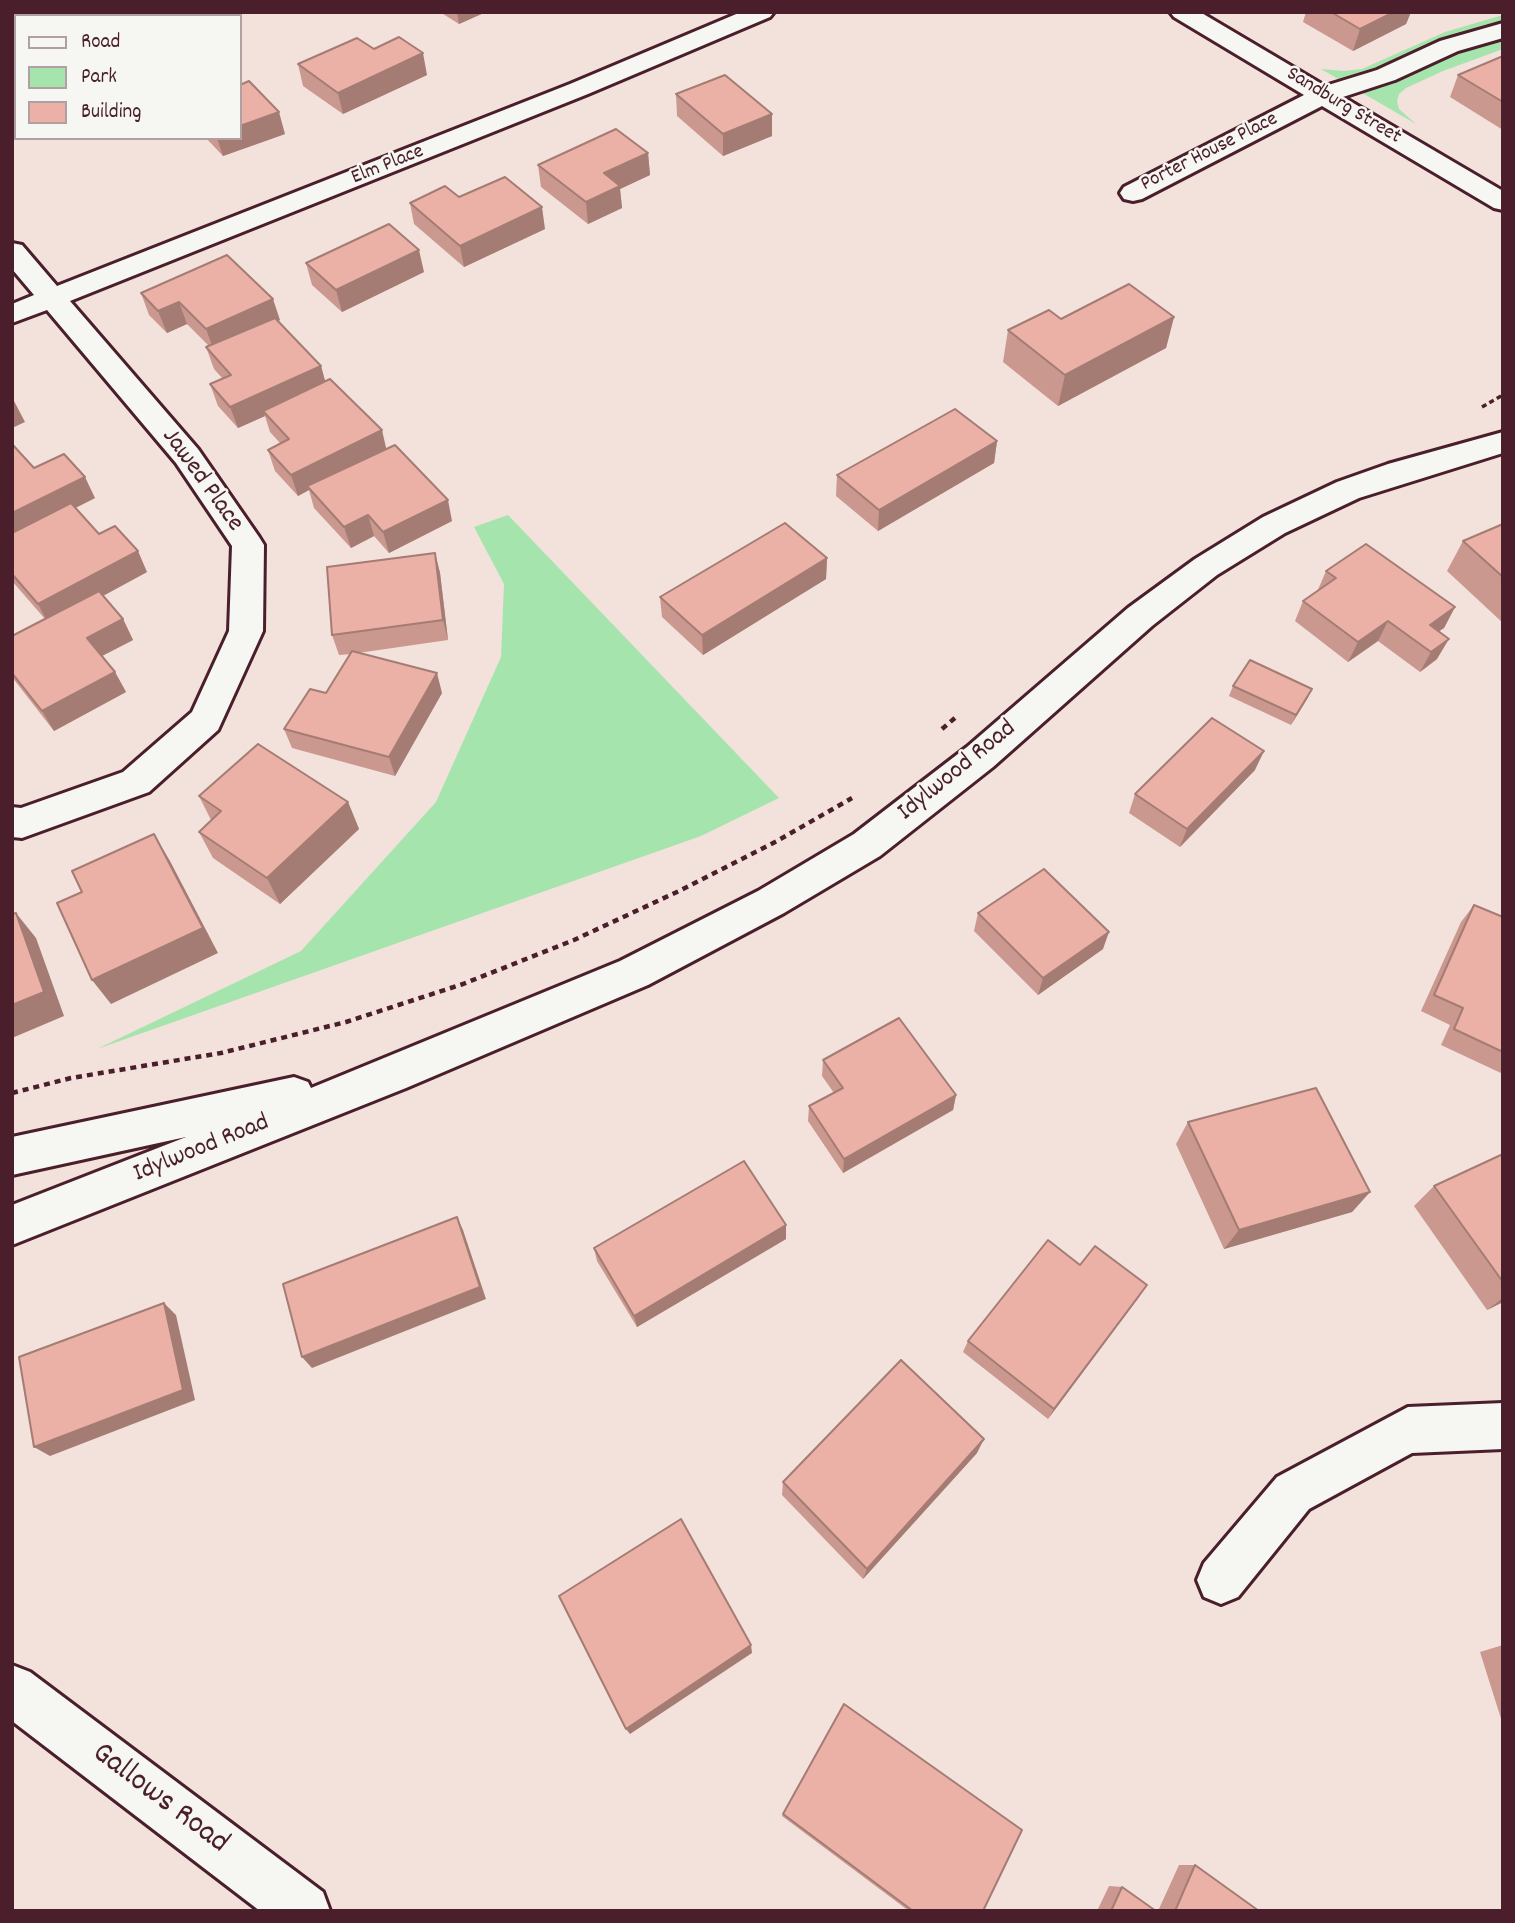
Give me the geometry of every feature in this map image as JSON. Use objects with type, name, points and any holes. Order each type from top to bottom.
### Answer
[{"type":"street","name":"Elm Place","points":[[12,314],[579,89],[762,12]]},
{"type":"street","name":"Sandburg Street","points":[[1182,12],[1503,202]]},
{"type":"street","name":"Porter House Place","points":[[1133,193],[1324,95],[1386,75],[1449,46],[1503,30]]},
{"type":"street","name":"Jawed Place","points":[[12,251],[187,456],[248,545],[246,631],[206,720],[136,782],[22,823],[12,822]]},
{"type":"street","name":"Idylwood Road","points":[[12,1225],[392,1074],[634,973],[771,902],[867,845],[980,757],[1140,617],[1206,567],[1274,525],[1348,491],[1387,476],[1503,442]]},
{"type":"street","name":"Idylwood Road","points":[[12,1156],[392,1074]]},
{"type":"street","points":[[1221,1580],[1293,1493],[1397,1436],[1408,1430],[1503,1426]]},
{"type":"street","name":"Gallows Road","points":[[12,1690],[304,1911]]},
{"type":"path","points":[[1477,411],[1503,395]]},
{"type":"path","points":[[932,737],[959,714]]},
{"type":"path","points":[[12,1093],[71,1078],[246,1047],[346,1022],[463,985],[575,940],[680,891],[777,841],[858,794]]},
{"type":"green space","points":[[1503,15],[1503,49],[1443,71],[1399,94],[1399,109],[1416,124],[1321,69],[1362,69],[1445,32]]},
{"type":"green space","points":[[508,515],[779,798],[701,836],[97,1049],[301,951],[436,802],[501,657],[504,584],[474,527]]},
{"type":"building","points":[[1331,12],[1394,12],[1360,29]]},
{"type":"building","points":[[399,37],[423,53],[338,93],[298,64],[357,38],[374,49]]},
{"type":"building","points":[[1503,56],[1503,102],[1458,75]]},
{"type":"building","points":[[725,75],[772,114],[723,134],[676,94]]},
{"type":"building","points":[[249,81],[279,112],[242,125],[242,84]]},
{"type":"building","points":[[616,129],[648,153],[604,173],[620,186],[586,202],[538,165]]},
{"type":"building","points":[[505,177],[542,207],[460,246],[410,203],[445,186],[459,197]]},
{"type":"building","points":[[389,224],[419,250],[336,290],[306,263]]},
{"type":"building","points":[[227,255],[273,299],[206,329],[179,302],[158,311],[141,293]]},
{"type":"building","points":[[1129,284],[1174,317],[1065,375],[1008,330],[1049,310],[1061,319]]},
{"type":"building","points":[[275,318],[321,366],[230,407],[210,384],[231,375],[206,347]]},
{"type":"building","points":[[330,379],[382,430],[291,475],[268,450],[289,439],[263,411]]},
{"type":"building","points":[[955,409],[997,441],[879,510],[837,475]]},
{"type":"building","points":[[12,444],[34,468],[64,454],[85,477],[12,513]]},
{"type":"building","points":[[395,445],[448,500],[383,532],[368,515],[344,527],[307,486]]},
{"type":"building","points":[[71,503],[99,534],[115,526],[138,551],[38,604],[12,574],[12,533]]},
{"type":"building","points":[[785,523],[827,558],[702,635],[660,597]]},
{"type":"building","points":[[1503,524],[1503,577],[1463,541]]},
{"type":"building","points":[[1366,544],[1455,607],[1430,625],[1449,639],[1431,652],[1388,621],[1358,642],[1303,601],[1336,578],[1326,571]]},
{"type":"building","points":[[435,553],[443,620],[332,635],[327,567]]},
{"type":"building","points":[[99,591],[123,619],[87,638],[115,672],[42,711],[12,673],[12,636]]},
{"type":"building","points":[[352,651],[437,673],[389,757],[284,729],[310,689],[326,693]]},
{"type":"building","points":[[1250,660],[1312,689],[1296,715],[1233,686]]},
{"type":"building","points":[[1212,718],[1264,751],[1187,829],[1135,794]]},
{"type":"building","points":[[258,744],[348,802],[267,878],[199,832],[221,811],[199,796]]},
{"type":"building","points":[[154,834],[203,928],[92,980],[57,903],[82,892],[72,871]]},
{"type":"building","points":[[1044,869],[1109,932],[1043,978],[978,913]]},
{"type":"building","points":[[1474,905],[1503,917],[1503,1052],[1454,1029],[1463,1008],[1434,995]]},
{"type":"building","points":[[16,913],[44,992],[12,1005],[12,914]]},
{"type":"building","points":[[899,1018],[956,1095],[844,1159],[809,1106],[843,1088],[823,1060]]},
{"type":"building","points":[[1316,1088],[1370,1192],[1239,1230],[1188,1122]]},
{"type":"building","points":[[1503,1154],[1503,1282],[1434,1186]]},
{"type":"building","points":[[744,1161],[786,1225],[634,1316],[594,1248]]},
{"type":"building","points":[[457,1217],[480,1287],[302,1357],[283,1284]]},
{"type":"building","points":[[1048,1240],[1080,1265],[1095,1246],[1147,1285],[1054,1409],[968,1341]]},
{"type":"building","points":[[164,1303],[183,1390],[34,1447],[19,1357]]},
{"type":"building","points":[[901,1360],[984,1439],[867,1569],[783,1482]]},
{"type":"building","points":[[681,1519],[751,1645],[626,1729],[559,1596]]},
{"type":"building","points":[[844,1704],[1022,1830],[983,1911],[913,1911],[783,1814]]},
{"type":"building","points":[[1195,1865],[1259,1911],[1175,1911]]},
{"type":"building","points":[[1122,1887],[1156,1911],[1111,1911]]}]
